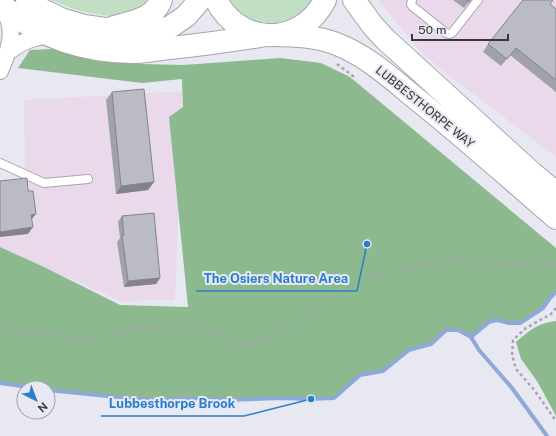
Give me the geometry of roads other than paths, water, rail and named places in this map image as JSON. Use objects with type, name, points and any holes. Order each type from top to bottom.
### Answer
[{"type":"highway","points":[[27,0],[36,7],[61,19],[84,26],[129,34],[147,34],[170,27],[186,16],[200,0]]},
{"type":"highway","points":[[106,29],[143,19],[155,10],[160,4],[161,0]]},
{"type":"highway","points":[[216,0],[225,14],[237,25],[251,32],[270,35]]},
{"type":"highway","points":[[1,4],[23,22],[59,40],[105,50],[137,52],[202,45],[290,32],[304,25],[316,14],[325,0]]},
{"type":"highway","name":"LUBBESTHORPE WAY","points":[[354,0],[385,40],[556,193]]},
{"type":"highway","name":"LUBBESTHORPE WAY","points":[[270,35],[294,35],[320,39],[334,43],[366,59],[460,134],[556,218]]},
{"type":"street","points":[[0,71],[8,52],[11,35],[9,21],[1,4]]},
{"type":"street","points":[[8,52],[19,44],[32,38],[49,35]]},
{"type":"lane","points":[[412,3],[449,34],[452,33],[478,0]]},
{"type":"lane","points":[[0,163],[44,183],[88,179]]},
{"type":"waterway","points":[[471,337],[489,322],[497,320],[509,323],[520,323],[543,308],[556,292]]},
{"type":"waterway","points":[[56,391],[157,400],[193,398],[226,400],[334,398],[360,375],[383,371],[409,350],[431,344],[446,330],[458,330],[471,337],[479,350],[512,388],[547,436]]},
{"type":"waterway","points":[[0,383],[16,385]]},
{"type":"place","name":"The Osiers Nature Area","points":[[367,244]]},
{"type":"place","name":"Lubbesthorpe Brook","points":[[311,399]]}]
